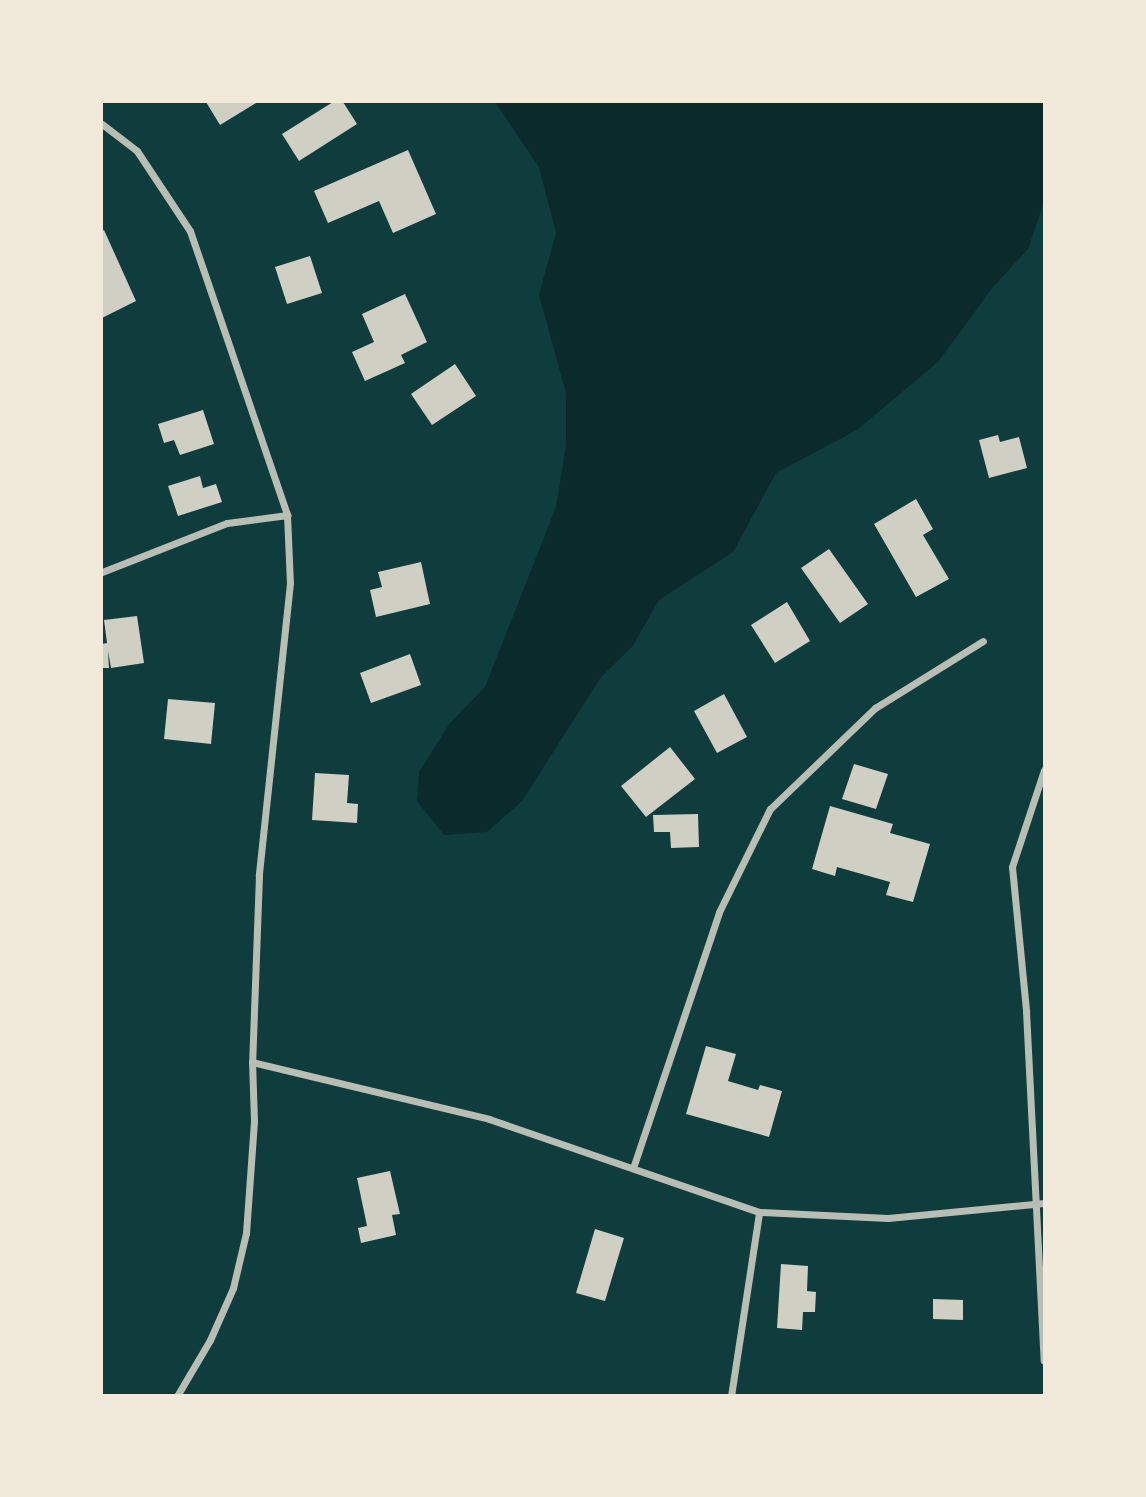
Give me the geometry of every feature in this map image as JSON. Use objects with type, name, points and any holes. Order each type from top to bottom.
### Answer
[{"type":"street","points":[[102,124],[137,151],[190,231],[288,515],[290,583],[259,875],[252,1062],[254,1121],[246,1233],[233,1288],[210,1340],[177,1395]]},
{"type":"street","points":[[102,572],[218,525],[255,516],[288,515]]},
{"type":"street","points":[[633,1168],[719,912],[770,809],[875,708],[983,641]]},
{"type":"street","points":[[1045,770],[1012,867],[1026,1011],[1034,1205],[1045,1361]]},
{"type":"street","points":[[252,1062],[489,1119],[758,1212],[888,1218],[1045,1203]]},
{"type":"street","points":[[731,1395],[758,1212]]},
{"type":"water","points":[[495,102],[1044,102],[1044,202],[1028,249],[993,287],[938,362],[857,430],[776,473],[733,552],[659,600],[632,647],[601,677],[522,801],[487,832],[444,835],[417,801],[419,772],[450,723],[485,687],[556,507],[566,446],[566,393],[539,295],[556,233],[539,167]]},
{"type":"building","points":[[206,102],[255,102],[256,103],[220,125]]},
{"type":"building","points":[[333,102],[343,102],[357,124],[299,161],[282,134]]},
{"type":"building","points":[[408,150],[436,214],[393,233],[379,201],[328,223],[314,191]]},
{"type":"building","points":[[104,230],[136,301],[102,318],[102,231]]},
{"type":"building","points":[[310,256],[322,293],[287,304],[275,267]]},
{"type":"building","points":[[405,294],[427,342],[401,355],[405,363],[365,381],[352,352],[374,342],[362,314]]},
{"type":"building","points":[[455,364],[476,396],[432,425],[411,394]]},
{"type":"building","points":[[203,410],[214,444],[180,455],[174,440],[164,443],[158,424]]},
{"type":"building","points":[[998,435],[1000,442],[1019,437],[1027,468],[989,478],[979,440]]},
{"type":"building","points":[[200,476],[203,488],[216,484],[222,502],[178,516],[168,486]]},
{"type":"building","points":[[916,499],[933,529],[923,535],[949,579],[916,597],[874,524]]},
{"type":"building","points":[[829,549],[868,604],[840,623],[801,568]]},
{"type":"building","points":[[421,562],[430,604],[376,617],[370,590],[382,587],[378,572]]},
{"type":"building","points":[[787,602],[810,641],[775,663],[751,625]]},
{"type":"building","points":[[137,616],[144,663],[111,668],[108,651],[109,668],[102,668],[102,644],[107,643],[104,620]]},
{"type":"building","points":[[410,654],[421,685],[371,703],[360,673]]},
{"type":"building","points":[[724,694],[747,737],[717,753],[694,711]]},
{"type":"building","points":[[168,699],[215,703],[211,744],[164,739]]},
{"type":"building","points":[[670,747],[695,779],[646,817],[621,786]]},
{"type":"building","points":[[854,764],[888,774],[876,809],[842,799]]},
{"type":"building","points":[[315,773],[349,775],[347,803],[358,804],[357,823],[312,820]]},
{"type":"building","points":[[830,806],[893,824],[890,833],[930,844],[913,902],[886,895],[890,882],[837,867],[835,876],[812,869]]},
{"type":"building","points":[[698,814],[699,847],[671,848],[670,832],[654,832],[653,815]]},
{"type":"building","points":[[706,1046],[736,1054],[728,1081],[758,1090],[760,1085],[782,1091],[769,1137],[686,1114]]},
{"type":"building","points":[[390,1171],[400,1214],[392,1215],[396,1235],[361,1243],[358,1228],[367,1226],[357,1178]]},
{"type":"building","points":[[595,1229],[624,1238],[605,1301],[576,1293]]},
{"type":"building","points":[[781,1264],[808,1266],[807,1291],[816,1292],[815,1312],[803,1312],[802,1330],[777,1328]]},
{"type":"building","points":[[933,1299],[963,1300],[963,1320],[933,1319]]}]
